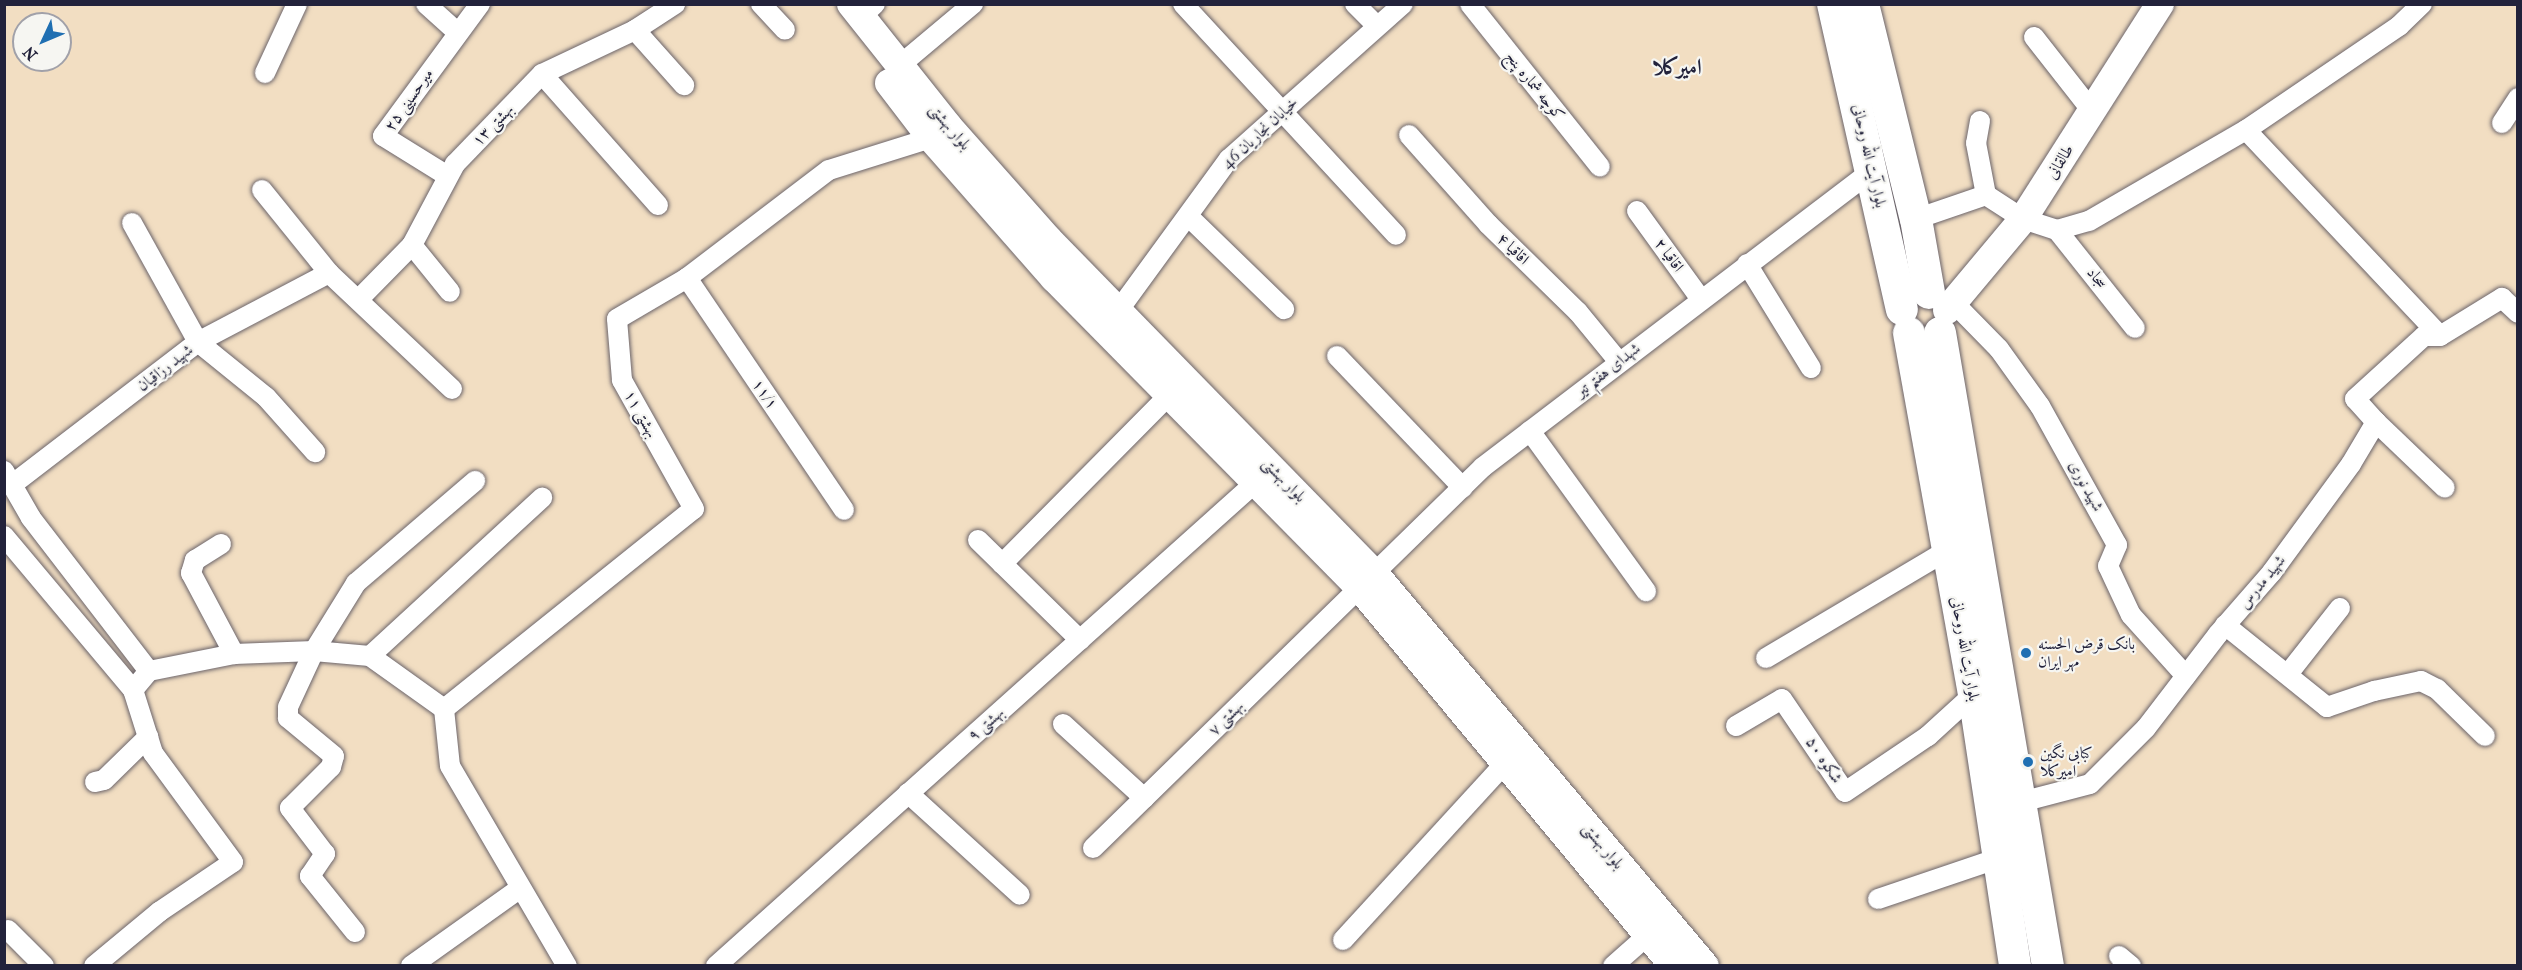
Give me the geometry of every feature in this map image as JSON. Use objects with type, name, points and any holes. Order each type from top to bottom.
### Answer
[{"type":"main road","name":"بلوار بهشتی","points":[[830,4],[931,138],[1054,278],[1111,319],[1367,581],[1568,821],[1648,934],[1674,966]]},
{"type":"main road","name":"بلوار آیت الله روحانی","points":[[1833,4],[1873,170],[1905,321],[1974,694],[2014,966]]},
{"type":"main road","name":"بلوار آیت الله روحانی","points":[[1863,4],[1916,219],[1943,310],[2048,966]]},
{"type":"main road","name":"طالقانی","points":[[1943,310],[2023,219],[2160,4]]},
{"type":"main road","name":"بلوار بهشتی","points":[[862,9],[899,66],[1049,240],[1169,395],[1256,482],[1367,581],[1506,762],[1568,821],[1705,966]]},
{"type":"main road","points":[[1912,296],[1943,310],[1924,339],[1905,321],[1912,296]]},
{"type":"street","points":[[265,73],[297,4]]},
{"type":"street","points":[[426,4],[457,32]]},
{"type":"street","name":"میرحسینی ۲۵","points":[[446,175],[383,136],[457,32],[480,4]]},
{"type":"street","name":"بهشتی ۱۳","points":[[359,298],[412,245],[446,175],[542,74],[634,30],[675,4]]},
{"type":"street","points":[[761,4],[784,30]]},
{"type":"street","points":[[899,66],[973,4]]},
{"type":"street","points":[[1183,4],[1396,235]]},
{"type":"street","points":[[1355,4],[1376,26]]},
{"type":"street","name":"خیابان نجاریان 46","points":[[1111,319],[1229,159],[1403,4]]},
{"type":"street","name":"کوچه شماره پنج","points":[[1470,4],[1600,167]]},
{"type":"street","points":[[1980,121],[1976,143],[1986,195],[2023,219],[2057,230],[2089,220],[2246,130],[2399,27],[2422,4]]},
{"type":"street","points":[[634,30],[684,85]]},
{"type":"street","points":[[2034,37],[2092,111]]},
{"type":"street","points":[[542,74],[658,205]]},
{"type":"street","points":[[2502,123],[2517,98]]},
{"type":"street","points":[[2246,130],[2440,336]]},
{"type":"street","name":"اقاقیا ۴","points":[[1408,135],[1488,224],[1578,312],[1619,362]]},
{"type":"street","name":"بهشتی ۱۱","points":[[444,709],[694,509],[622,380],[617,319],[687,278],[829,170],[931,138]]},
{"type":"street","name":"شهدای هفتم تیر","points":[[1367,581],[1463,488],[1530,431],[1700,298],[1873,170]]},
{"type":"street","points":[[262,190],[329,273],[359,298],[452,389]]},
{"type":"street","points":[[1916,219],[1986,195]]},
{"type":"street","name":"اقاقیا ۲","points":[[1637,211],[1700,298]]},
{"type":"street","points":[[1188,216],[1284,309]]},
{"type":"street","points":[[132,223],[198,342],[266,397],[315,452]]},
{"type":"street","name":"سجاد","points":[[2057,230],[2135,328]]},
{"type":"street","points":[[412,245],[450,292]]},
{"type":"street","points":[[1747,264],[1811,368]]},
{"type":"street","name":"شهید رزاقیان","points":[[9,477],[198,342],[329,273]]},
{"type":"street","name":"۱۱/۱","points":[[687,278],[844,510]]},
{"type":"street","points":[[2445,488],[2355,399],[2424,336],[2440,336],[2502,298],[2517,313]]},
{"type":"street","name":"شهید نوری","points":[[1943,310],[1999,350],[2040,406],[2117,545],[2108,566],[2131,615],[2186,676]]},
{"type":"street","points":[[1337,356],[1463,488]]},
{"type":"street","points":[[1002,564],[1169,395]]},
{"type":"street","name":"شهید مدرس","points":[[2021,802],[2090,784],[2146,728],[2226,625],[2272,572],[2351,464],[2376,422]]},
{"type":"street","points":[[1530,431],[1646,591]]},
{"type":"street","points":[[9,477],[31,518],[149,671]]},
{"type":"street","points":[[355,932],[310,876],[324,854],[290,808],[334,761],[334,756],[288,718],[288,707],[314,651],[356,583],[475,481]]},
{"type":"street","name":"بهشتی ۹","points":[[716,966],[1256,482]]},
{"type":"street","points":[[370,656],[542,498]]},
{"type":"street","points":[[4,536],[133,690],[153,753],[233,862],[159,912],[94,966]]},
{"type":"street","points":[[978,540],[1080,640]]},
{"type":"street","points":[[221,544],[195,560],[191,573],[234,654]]},
{"type":"street","points":[[1766,658],[1948,550]]},
{"type":"street","name":"بهشتی ۷","points":[[1093,848],[1367,581]]},
{"type":"street","points":[[2288,674],[2340,608]]},
{"type":"street","points":[[2226,625],[2327,707],[2374,691],[2421,681],[2437,688],[2485,736]]},
{"type":"street","points":[[133,690],[149,671],[234,654],[314,651],[370,656],[444,709],[450,766],[519,889],[567,966]]},
{"type":"street","name":"شکوه ۵۰","points":[[1736,726],[1782,699],[1845,792],[1928,736],[1974,694]]},
{"type":"street","points":[[1063,724],[1144,798]]},
{"type":"street","points":[[96,782],[104,780],[148,737]]},
{"type":"street","points":[[1343,940],[1506,762]]},
{"type":"street","points":[[908,793],[1020,895]]},
{"type":"street","points":[[1878,899],[1999,858]]},
{"type":"street","points":[[411,966],[519,889]]},
{"type":"street","points":[[8,930],[44,966]]},
{"type":"street","points":[[1613,966],[1648,934]]},
{"type":"place","name":"بانک قرض الحسنه مهر ایران","points":[[2026,653]]},
{"type":"place","name":"کبابی نگین امیرکلا","points":[[2028,762]]},
{"type":"district","name":"امیرکلا","points":[[1677,68]]}]
